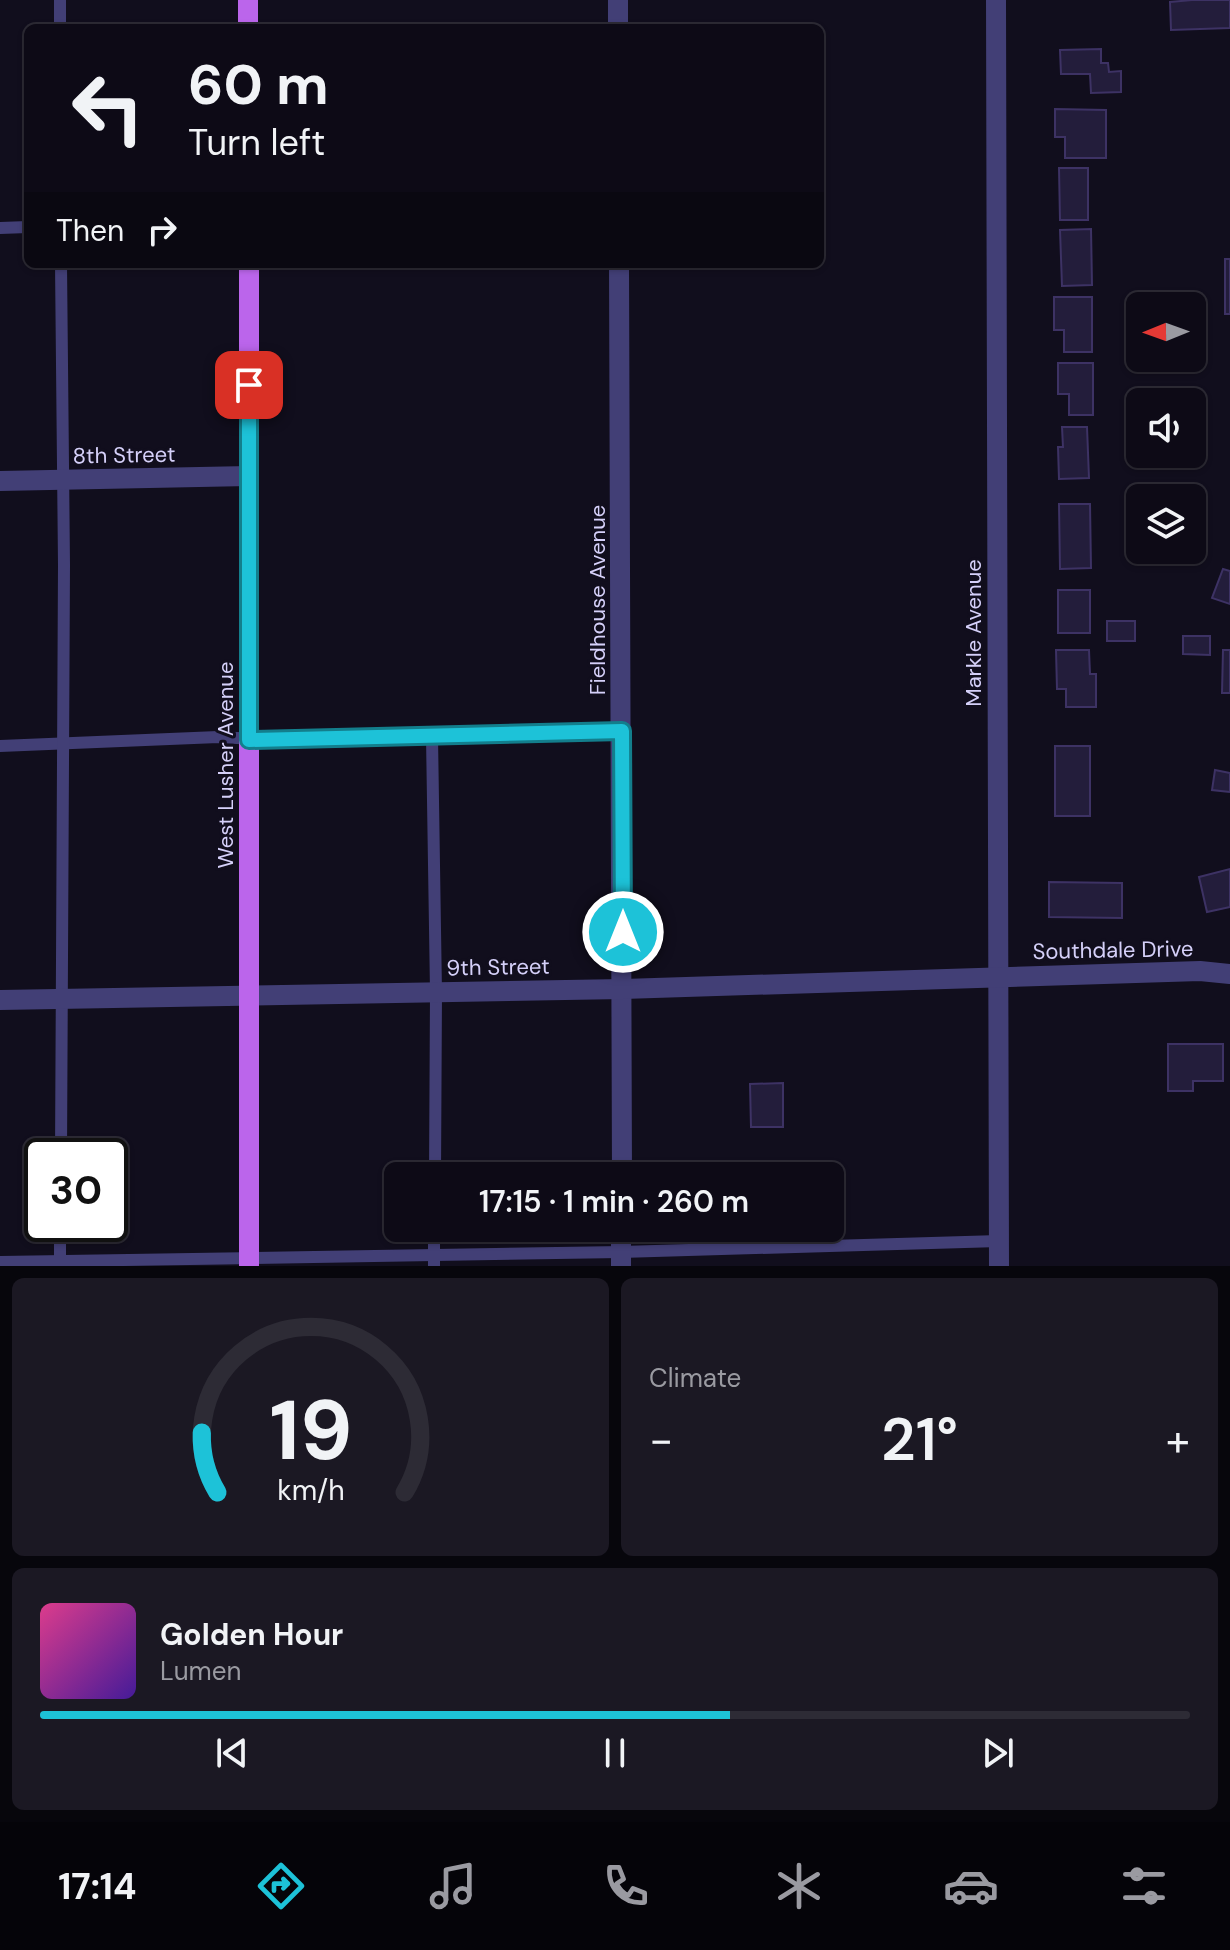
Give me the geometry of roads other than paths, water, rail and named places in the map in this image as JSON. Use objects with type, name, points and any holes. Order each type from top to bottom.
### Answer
[{"type":"main road","points":[[248,0],[248,24]]},
{"type":"main road","name":"West Lusher Avenue","points":[[249,268],[249,1262]]},
{"type":"street","points":[[618,0],[618,24]]},
{"type":"street","name":"Markle Avenue","points":[[996,0],[999,1266]]},
{"type":"street","name":"Fieldhouse Avenue","points":[[619,268],[622,1162]]},
{"type":"street","name":"8th Street","points":[[0,481],[249,476]]},
{"type":"street","name":"Southdale Drive","points":[[997,977],[1200,971],[1230,974]]},
{"type":"street","name":"9th Street","points":[[0,1000],[623,989],[997,977]]},
{"type":"lane","points":[[60,0],[60,24]]},
{"type":"lane","points":[[0,228],[24,227]]},
{"type":"lane","points":[[61,268],[64,565],[61,1138]]},
{"type":"lane","points":[[0,746],[218,737],[249,740],[622,731]]},
{"type":"lane","points":[[432,737],[435,1162]]},
{"type":"lane","points":[[0,1262],[621,1259],[999,1241]]},
{"type":"lane","points":[[60,1242],[60,1263]]}]
